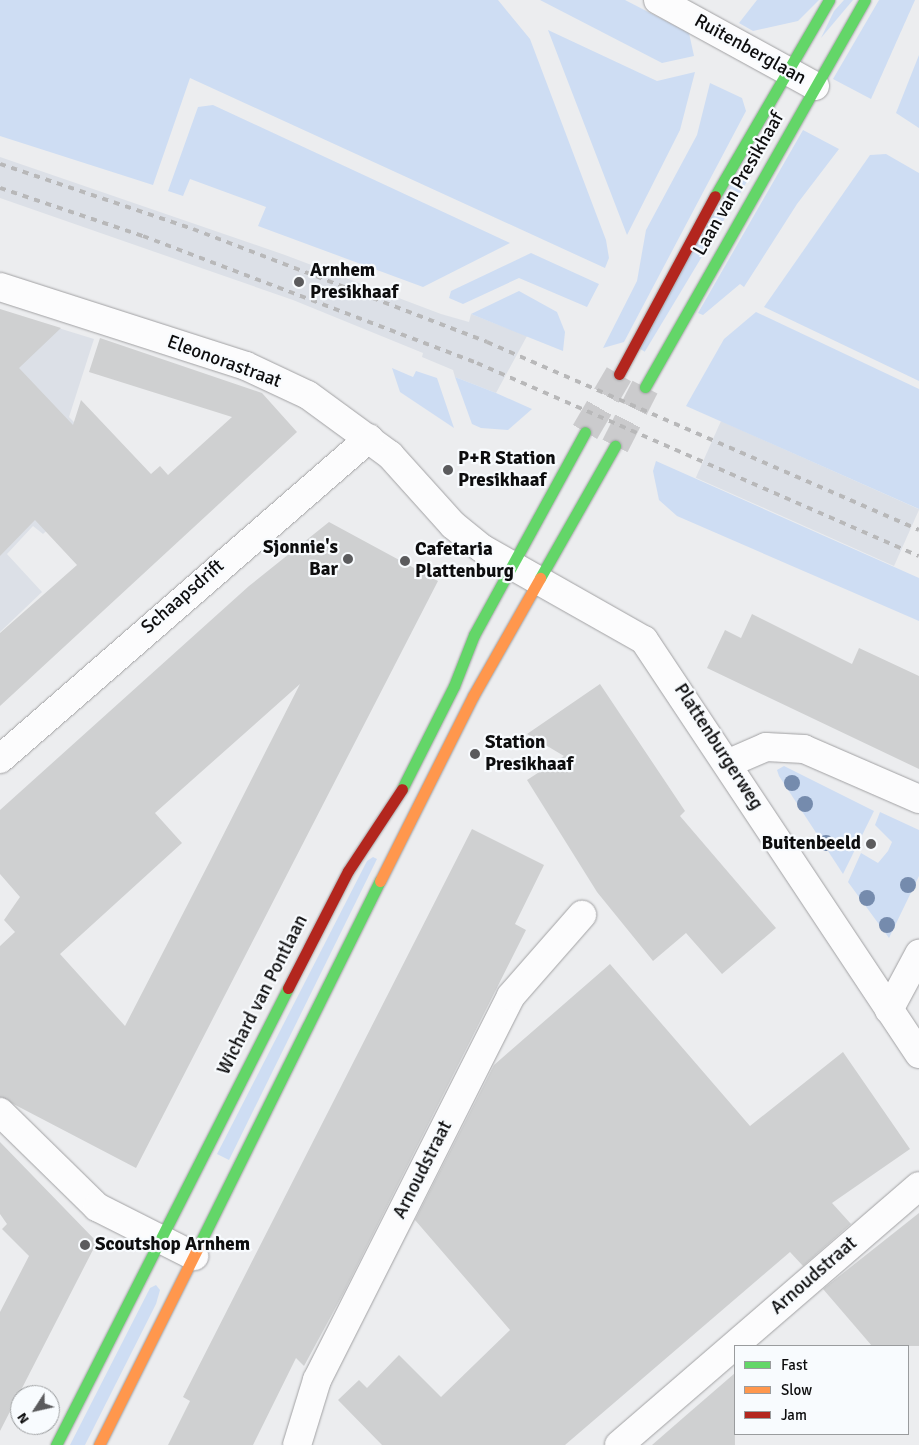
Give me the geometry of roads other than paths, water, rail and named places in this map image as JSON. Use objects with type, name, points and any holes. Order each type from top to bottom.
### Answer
[{"type":"street","name":"Ruitenberglaan","points":[[658,0],[815,86]]},
{"type":"street","name":"Laan van Presikhaaf","points":[[618,374],[787,71],[829,0]]},
{"type":"street","name":"Laan van Presikhaaf","points":[[645,387],[865,0]]},
{"type":"street","name":"Eleonorastraat","points":[[0,287],[246,366],[308,395],[390,455],[453,524],[510,567]]},
{"type":"street","points":[[510,567],[585,432]]},
{"type":"street","name":"Schaapsdrift","points":[[0,759],[369,438]]},
{"type":"street","points":[[99,1445],[473,696],[615,446]]},
{"type":"street","name":"Plattenburgerweg","points":[[510,567],[644,640],[729,763],[919,1054]]},
{"type":"street","name":"Wichard van Pontlaan","points":[[56,1445],[348,871],[395,802],[510,567]]},
{"type":"street","points":[[729,763],[766,746],[804,749],[919,799]]},
{"type":"street","name":"Arnoudstraat","points":[[297,1445],[317,1380],[511,996],[582,915]]},
{"type":"street","points":[[889,1010],[919,954]]},
{"type":"street","points":[[0,1112],[96,1207],[194,1256]]},
{"type":"street","name":"Arnoudstraat","points":[[735,1345],[919,1186]]},
{"type":"street","name":"Arnoudstraat","points":[[619,1445],[734,1346]]},
{"type":"tunnel","points":[[585,432],[619,374]]},
{"type":"tunnel","points":[[615,446],[645,387]]},
{"type":"railway","points":[[0,164],[193,229],[487,342],[919,530]]},
{"type":"railway","points":[[0,188],[143,236],[477,363],[919,556]]},
{"type":"place","name":"Arnhem Presikhaaf","points":[[299,282]]},
{"type":"place","name":"P+R Station Presikhaaf","points":[[448,470]]},
{"type":"place","name":"Sjonnie's Bar","points":[[348,559]]},
{"type":"place","name":"Cafetaria Plattenburg","points":[[405,561]]},
{"type":"place","name":"Station Presikhaaf","points":[[475,754]]},
{"type":"place","name":"Buitenbeeld","points":[[871,844]]},
{"type":"place","name":"Scoutshop Arnhem","points":[[85,1245]]}]
